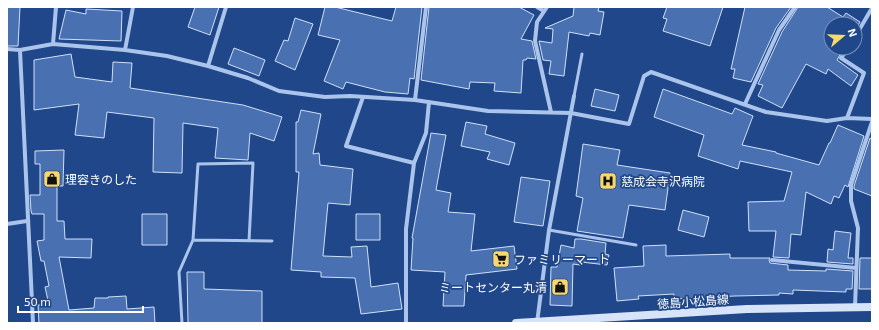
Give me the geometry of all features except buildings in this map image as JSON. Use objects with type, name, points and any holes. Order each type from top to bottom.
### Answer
[{"type":"main road","name":"徳島小松島線","points":[[516,323],[629,320],[747,309],[872,307]]},
{"type":"street","points":[[53,44],[56,7]]},
{"type":"street","points":[[125,50],[133,7]]},
{"type":"street","points":[[208,66],[226,7]]},
{"type":"street","points":[[415,100],[426,7]]},
{"type":"street","points":[[537,7],[545,9],[537,22],[535,41],[551,112]]},
{"type":"street","points":[[745,104],[779,30],[795,7]]},
{"type":"street","points":[[863,23],[872,8]]},
{"type":"street","points":[[7,49],[20,50],[53,44],[125,50],[167,56],[208,66],[248,78],[278,91],[325,97],[363,97],[415,100],[488,111],[571,113],[629,124],[644,76],[651,72],[766,112],[826,122],[847,118],[872,121],[851,185],[851,201],[858,228],[855,307]]},
{"type":"street","points":[[20,50],[32,323]]},
{"type":"street","points":[[842,56],[841,58],[864,73],[847,118]]},
{"type":"street","points":[[537,322],[549,230],[574,96]]},
{"type":"street","points":[[363,97],[346,146],[414,163]]},
{"type":"street","points":[[406,323],[406,229],[414,163],[426,134],[429,102]]},
{"type":"street","points":[[7,224],[27,220]]},
{"type":"street","points":[[772,260],[856,268]]},
{"type":"lane","points":[[574,96],[582,54]]},
{"type":"lane","points":[[182,323],[179,272],[193,240],[198,164],[252,163],[249,241]]},
{"type":"lane","points":[[549,230],[636,245]]},
{"type":"lane","points":[[193,240],[272,241]]},
{"type":"place","name":"理容きのした","points":[[52,179]]},
{"type":"place","name":"慈成会寺沢病院","points":[[608,181]]},
{"type":"place","name":"ファミリーマート","points":[[501,259]]},
{"type":"place","name":"ミートセンター丸清","points":[[560,287]]}]
